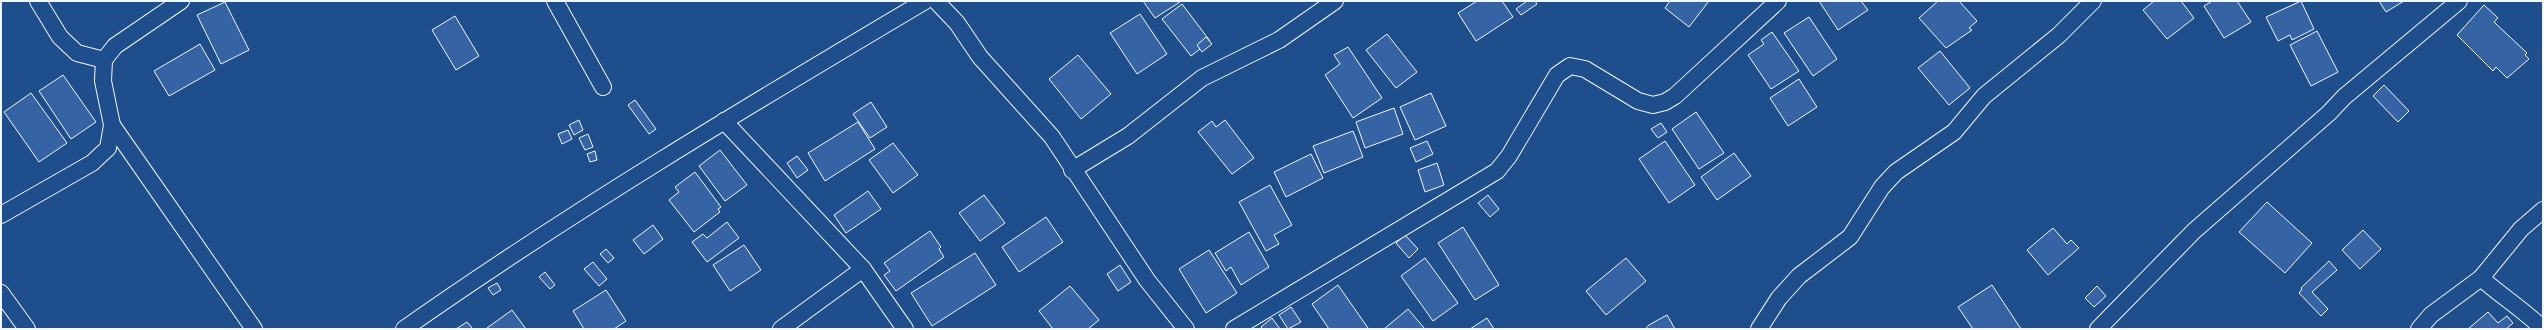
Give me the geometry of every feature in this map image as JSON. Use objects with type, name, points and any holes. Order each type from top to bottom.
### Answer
[{"type":"street","points":[[38,1],[60,38],[77,52],[104,60]]},
{"type":"street","points":[[1,215],[92,163],[108,148],[112,125],[103,81],[104,60],[115,46],[181,1]]},
{"type":"street","points":[[555,1],[603,87]]},
{"type":"street","points":[[404,329],[507,257],[724,121],[925,1]]},
{"type":"street","points":[[936,1],[957,23],[980,57],[1052,137],[1072,170],[1147,280],[1186,329]]},
{"type":"street","points":[[1072,170],[1128,136],[1202,78],[1279,40],[1335,1]]},
{"type":"street","points":[[1234,329],[1497,171],[1509,156],[1557,75],[1570,66],[1585,69],[1638,101],[1653,105],[1665,102],[1675,96],[1778,1]]},
{"type":"street","points":[[1759,329],[1779,298],[1799,276],[1850,237],[1882,187],[1896,172],[1954,132],[1984,96],[2059,35],[2093,1]]},
{"type":"street","points":[[2098,329],[2194,231],[2329,113],[2344,97],[2459,1]]},
{"type":"street","points":[[724,121],[863,268],[905,329]]},
{"type":"street","points":[[112,125],[254,329]]},
{"type":"street","points":[[2419,329],[2431,315],[2481,278],[2521,229],[2543,210]]},
{"type":"street","points":[[781,329],[863,268]]},
{"type":"street","points":[[2481,278],[2503,298],[2528,314],[2543,329]]},
{"type":"street","points":[[1,293],[27,329]]},
{"type":"building","points":[[1143,1],[1179,1],[1180,2],[1155,18]]},
{"type":"building","points":[[1477,1],[1502,1],[1513,17],[1476,41],[1458,13]]},
{"type":"building","points":[[1527,1],[1535,1],[1537,4],[1521,15],[1516,9]]},
{"type":"building","points":[[1670,1],[1709,1],[1689,27],[1665,8]]},
{"type":"building","points":[[1819,1],[1861,1],[1868,10],[1838,30]]},
{"type":"building","points":[[1938,1],[1959,1],[1977,21],[1969,28],[1972,30],[1946,48],[1919,18]]},
{"type":"building","points":[[2154,1],[2181,1],[2194,18],[2167,39],[2143,10]]},
{"type":"building","points":[[2212,1],[2237,1],[2251,22],[2224,38],[2204,6]]},
{"type":"building","points":[[2301,1],[2314,29],[2292,40],[2290,35],[2278,41],[2266,17]]},
{"type":"building","points":[[2379,1],[2404,1],[2386,12]]},
{"type":"building","points":[[225,2],[249,50],[221,64],[197,15]]},
{"type":"building","points":[[1182,4],[1210,41],[1191,56],[1162,19]]},
{"type":"building","points":[[2484,5],[2498,18],[2494,22],[2527,53],[2525,55],[2529,59],[2507,78],[2496,67],[2493,71],[2457,35]]},
{"type":"building","points":[[1140,14],[1167,54],[1137,74],[1110,33]]},
{"type":"building","points":[[455,16],[479,56],[456,70],[432,30]]},
{"type":"building","points":[[1809,17],[1837,59],[1813,76],[1784,33]]},
{"type":"building","points":[[2317,31],[2338,72],[2311,86],[2290,45]]},
{"type":"building","points":[[1772,32],[1799,71],[1771,89],[1748,55],[1764,44],[1761,40]]},
{"type":"building","points":[[1387,34],[1417,72],[1396,88],[1366,50]]},
{"type":"building","points":[[1206,37],[1212,44],[1202,52],[1197,45]]},
{"type":"building","points":[[200,44],[215,70],[169,96],[154,71]]},
{"type":"building","points":[[1348,47],[1382,98],[1353,118],[1325,75],[1340,64],[1334,55]]},
{"type":"building","points":[[1940,51],[1970,88],[1949,105],[1918,68]]},
{"type":"building","points":[[1078,55],[1111,94],[1081,119],[1049,79]]},
{"type":"building","points":[[63,75],[96,122],[71,139],[39,91]]},
{"type":"building","points":[[1799,79],[1817,107],[1788,126],[1770,98]]},
{"type":"building","points":[[2384,85],[2409,111],[2398,122],[2373,96]]},
{"type":"building","points":[[31,93],[67,143],[39,162],[4,112]]},
{"type":"building","points":[[1431,93],[1446,126],[1415,140],[1400,107]]},
{"type":"building","points":[[635,100],[656,129],[649,134],[628,105]]},
{"type":"building","points":[[871,102],[887,127],[870,138],[853,114]]},
{"type":"building","points":[[1394,108],[1403,134],[1365,148],[1356,122]]},
{"type":"building","points":[[1696,112],[1724,153],[1699,169],[1672,129]]},
{"type":"building","points":[[579,120],[583,130],[574,135],[569,125]]},
{"type":"building","points":[[1225,120],[1254,158],[1232,174],[1198,132],[1212,121],[1216,127]]},
{"type":"building","points":[[858,122],[875,149],[825,181],[808,153]]},
{"type":"building","points":[[1661,123],[1667,132],[1658,138],[1651,129]]},
{"type":"building","points":[[568,130],[572,139],[562,144],[558,134]]},
{"type":"building","points":[[1353,131],[1363,157],[1324,173],[1313,146]]},
{"type":"building","points":[[588,134],[593,147],[585,150],[579,138]]},
{"type":"building","points":[[1427,141],[1433,154],[1416,162],[1410,148]]},
{"type":"building","points":[[1665,141],[1695,185],[1669,203],[1639,159]]},
{"type":"building","points":[[893,143],[918,175],[893,193],[869,160]]},
{"type":"building","points":[[720,150],[747,185],[725,201],[699,166]]},
{"type":"building","points":[[595,151],[597,160],[590,162],[587,154]]},
{"type":"building","points":[[1734,153],[1751,176],[1717,200],[1701,177]]},
{"type":"building","points":[[1311,154],[1323,178],[1286,197],[1274,172]]},
{"type":"building","points":[[797,156],[808,170],[797,178],[787,163]]},
{"type":"building","points":[[1437,163],[1444,185],[1425,192],[1418,170]]},
{"type":"building","points":[[695,172],[721,207],[718,209],[720,212],[694,232],[669,200],[679,192],[675,187]]},
{"type":"building","points":[[1270,185],[1292,225],[1274,235],[1279,244],[1266,251],[1239,202]]},
{"type":"building","points":[[868,191],[881,209],[846,233],[834,215]]},
{"type":"building","points":[[984,195],[1005,223],[980,241],[959,213]]},
{"type":"building","points":[[1488,195],[1499,209],[1490,217],[1478,203]]},
{"type":"building","points":[[2267,202],[2312,243],[2285,273],[2239,232]]},
{"type":"building","points":[[1046,217],[1063,242],[1019,272],[1002,247]]},
{"type":"building","points":[[727,222],[739,238],[707,262],[692,242],[703,234],[707,238]]},
{"type":"building","points":[[653,225],[663,239],[644,254],[633,240]]},
{"type":"building","points":[[1463,227],[1499,285],[1475,300],[1438,243]]},
{"type":"building","points":[[2053,228],[2067,244],[2071,240],[2079,248],[2048,275],[2027,250]]},
{"type":"building","points":[[2363,230],[2381,249],[2360,269],[2342,250]]},
{"type":"building","points":[[930,231],[941,247],[939,249],[944,257],[896,291],[884,275],[890,271],[884,263]]},
{"type":"building","points":[[1249,232],[1269,267],[1241,285],[1231,267],[1226,271],[1215,253]]},
{"type":"building","points":[[1405,235],[1418,249],[1409,258],[1396,243]]},
{"type":"building","points":[[744,245],[761,270],[730,291],[713,265]]},
{"type":"building","points":[[606,249],[614,258],[608,263],[600,254]]},
{"type":"building","points":[[1209,250],[1237,293],[1206,313],[1179,269]]},
{"type":"building","points":[[975,253],[996,285],[932,326],[911,293]]},
{"type":"building","points":[[1425,258],[1458,303],[1433,321],[1401,276]]},
{"type":"building","points":[[1626,258],[1646,281],[1606,315],[1586,291]]},
{"type":"building","points":[[2329,261],[2337,270],[2312,292],[2328,309],[2321,316],[2299,293],[2302,289],[2301,288]]},
{"type":"building","points":[[593,262],[607,279],[599,286],[584,269]]},
{"type":"building","points":[[1120,265],[1131,282],[1118,291],[1107,274]]},
{"type":"building","points":[[545,272],[555,285],[550,289],[539,277]]},
{"type":"building","points":[[497,283],[501,290],[493,295],[488,288]]},
{"type":"building","points":[[1338,285],[1368,328],[1367,329],[1329,329],[1312,304]]},
{"type":"building","points":[[1992,285],[2021,329],[1973,329],[1958,307]]},
{"type":"building","points":[[1070,286],[1099,320],[1088,329],[1053,329],[1039,311]]},
{"type":"building","points":[[2097,286],[2106,296],[2094,307],[2085,298]]},
{"type":"building","points":[[606,290],[626,321],[614,329],[584,329],[573,311]]},
{"type":"building","points":[[1291,307],[1301,322],[1288,329],[1279,315]]},
{"type":"building","points":[[1408,309],[1425,329],[1384,329]]},
{"type":"building","points":[[512,310],[526,329],[487,328]]},
{"type":"building","points":[[2488,312],[2498,323],[2507,316],[2513,323],[2506,329],[2468,329]]},
{"type":"building","points":[[1667,315],[1675,329],[1645,329],[1649,325]]},
{"type":"building","points":[[1272,318],[1280,329],[1263,329],[1261,327]]},
{"type":"building","points":[[1487,318],[1494,329],[1470,329]]},
{"type":"building","points":[[467,322],[473,329],[456,329]]}]
